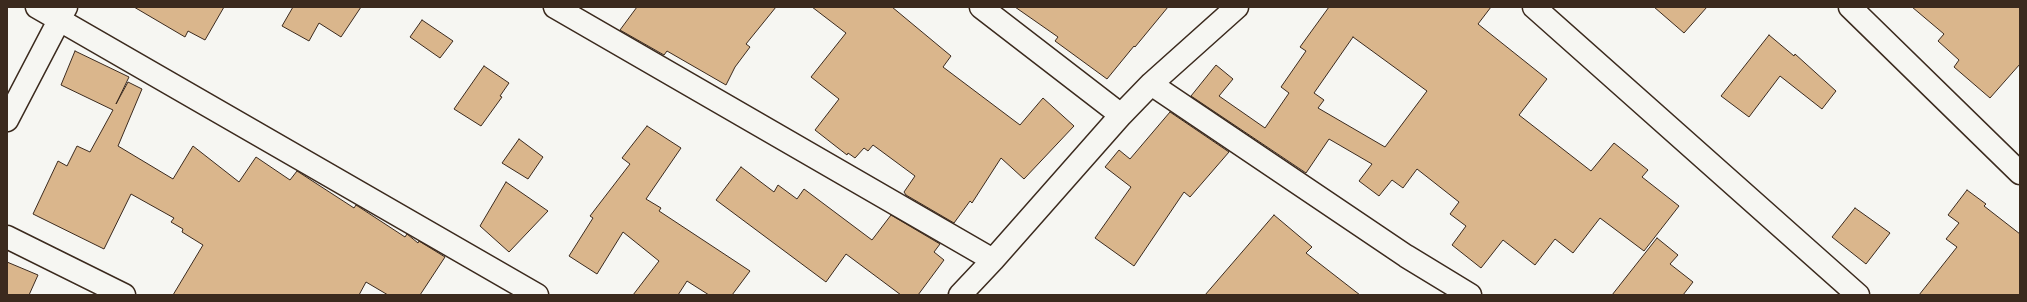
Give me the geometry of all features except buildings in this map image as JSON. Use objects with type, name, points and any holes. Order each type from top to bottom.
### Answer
[{"type":"street","points":[[37,7],[62,13],[537,295]]},
{"type":"street","points":[[555,7],[582,13],[993,260]]},
{"type":"street","points":[[981,7],[1121,115]]},
{"type":"street","points":[[967,293],[993,260],[1121,115],[1151,84],[1237,7]]},
{"type":"street","points":[[1534,7],[1858,295]]},
{"type":"street","points":[[1850,7],[2020,173]]},
{"type":"street","points":[[7,120],[62,13]]},
{"type":"street","points":[[1151,84],[1406,256],[1470,295]]},
{"type":"street","points":[[7,236],[124,295]]}]
